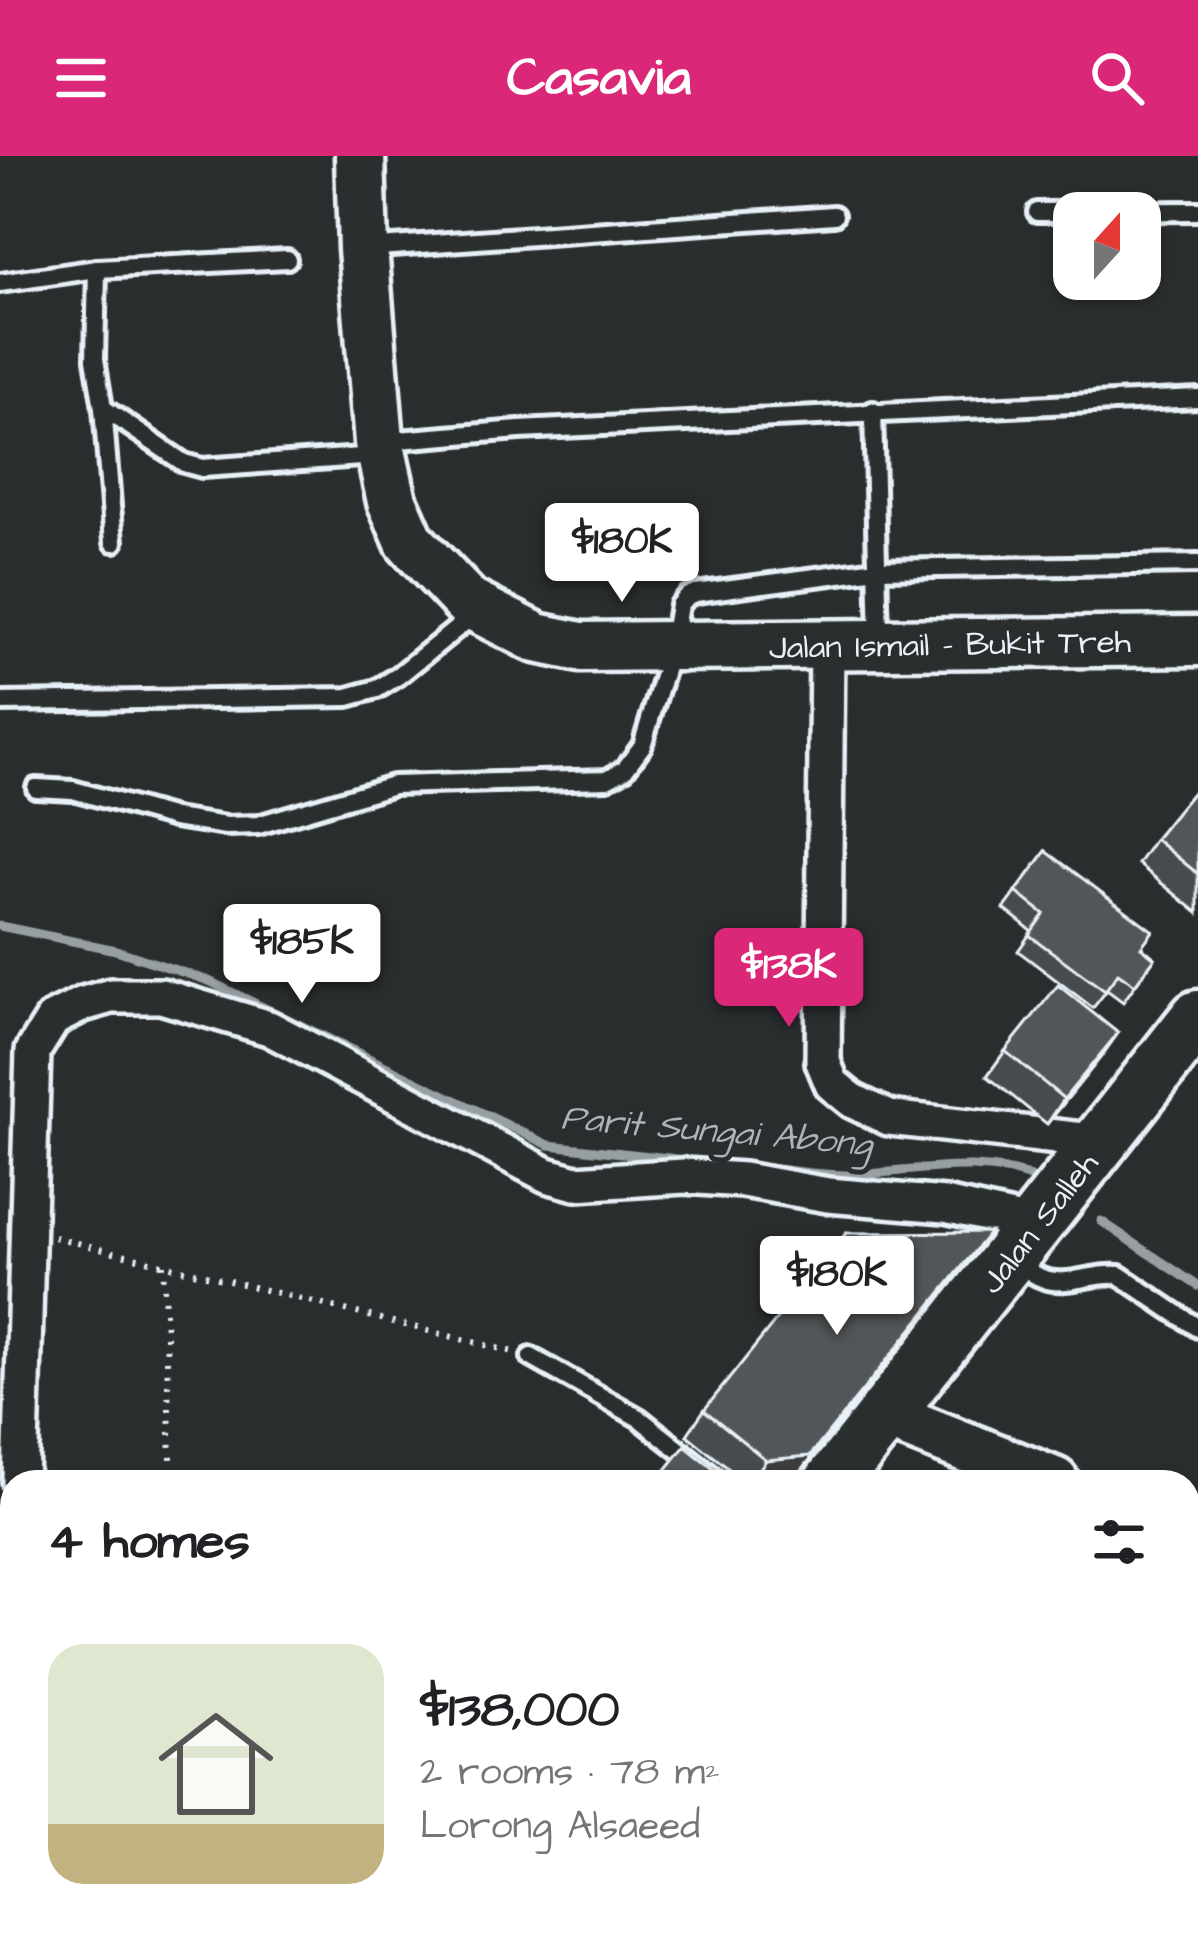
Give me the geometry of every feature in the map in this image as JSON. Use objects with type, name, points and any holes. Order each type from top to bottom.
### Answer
[{"type":"main road","name":"Jalan Salleh","points":[[841,1470],[1197,1021]]},
{"type":"street","name":"Jalan Ismail - Bukit Treh","points":[[360,156],[380,449],[392,501],[410,542],[480,610],[536,638],[581,647],[1198,640]]},
{"type":"street","points":[[827,645],[823,1062],[832,1084],[853,1102],[889,1118],[1101,1142]]},
{"type":"street","points":[[21,1470],[33,1051],[52,1018],[111,996],[161,996],[269,1028],[547,1174],[576,1183],[684,1176],[945,1205],[1022,1241]]},
{"type":"street","points":[[885,1415],[1024,1470]]},
{"type":"lane","points":[[1037,212],[1198,211]]},
{"type":"lane","points":[[363,248],[834,215]]},
{"type":"lane","points":[[0,283],[97,269],[287,260]]},
{"type":"lane","points":[[97,269],[95,359],[114,542]]},
{"type":"lane","points":[[103,408],[184,464],[202,468],[519,430],[1198,398]]},
{"type":"lane","points":[[873,412],[879,644]]},
{"type":"lane","points":[[36,788],[73,790],[174,818],[226,826],[258,825],[393,785],[607,778],[625,769],[642,746],[672,646],[679,605],[695,593],[877,569],[1198,564]]},
{"type":"lane","points":[[0,701],[348,697],[398,676],[480,610]]},
{"type":"lane","points":[[1022,1241],[1040,1278],[1060,1282],[1119,1275],[1198,1328]]},
{"type":"lane","points":[[532,1357],[639,1418],[704,1470]]},
{"type":"path","points":[[27,1231],[532,1357]]},
{"type":"path","points":[[163,1264],[172,1470]]},
{"type":"building","points":[[1198,786],[1198,874],[1155,839]]},
{"type":"building","points":[[1046,851],[1153,931],[1141,947],[1155,958],[1135,985],[1118,973],[1105,991],[1029,935],[1044,914],[1016,892]]},
{"type":"building","points":[[1058,985],[1118,1033],[1064,1099],[1005,1051]]},
{"type":"building","points":[[990,1232],[810,1456],[766,1460],[704,1410],[846,1233]]},
{"type":"building","points":[[685,1446],[715,1470],[666,1470]]},
{"type":"waterway","name":"Parit Sungai Abong","points":[[0,926],[116,950],[209,981],[549,1145],[696,1161]]},
{"type":"waterway","name":"Parit Sungai Abong","points":[[760,1167],[845,1175],[969,1167],[1040,1181]]},
{"type":"waterway","points":[[1101,1221],[1198,1286]]}]
